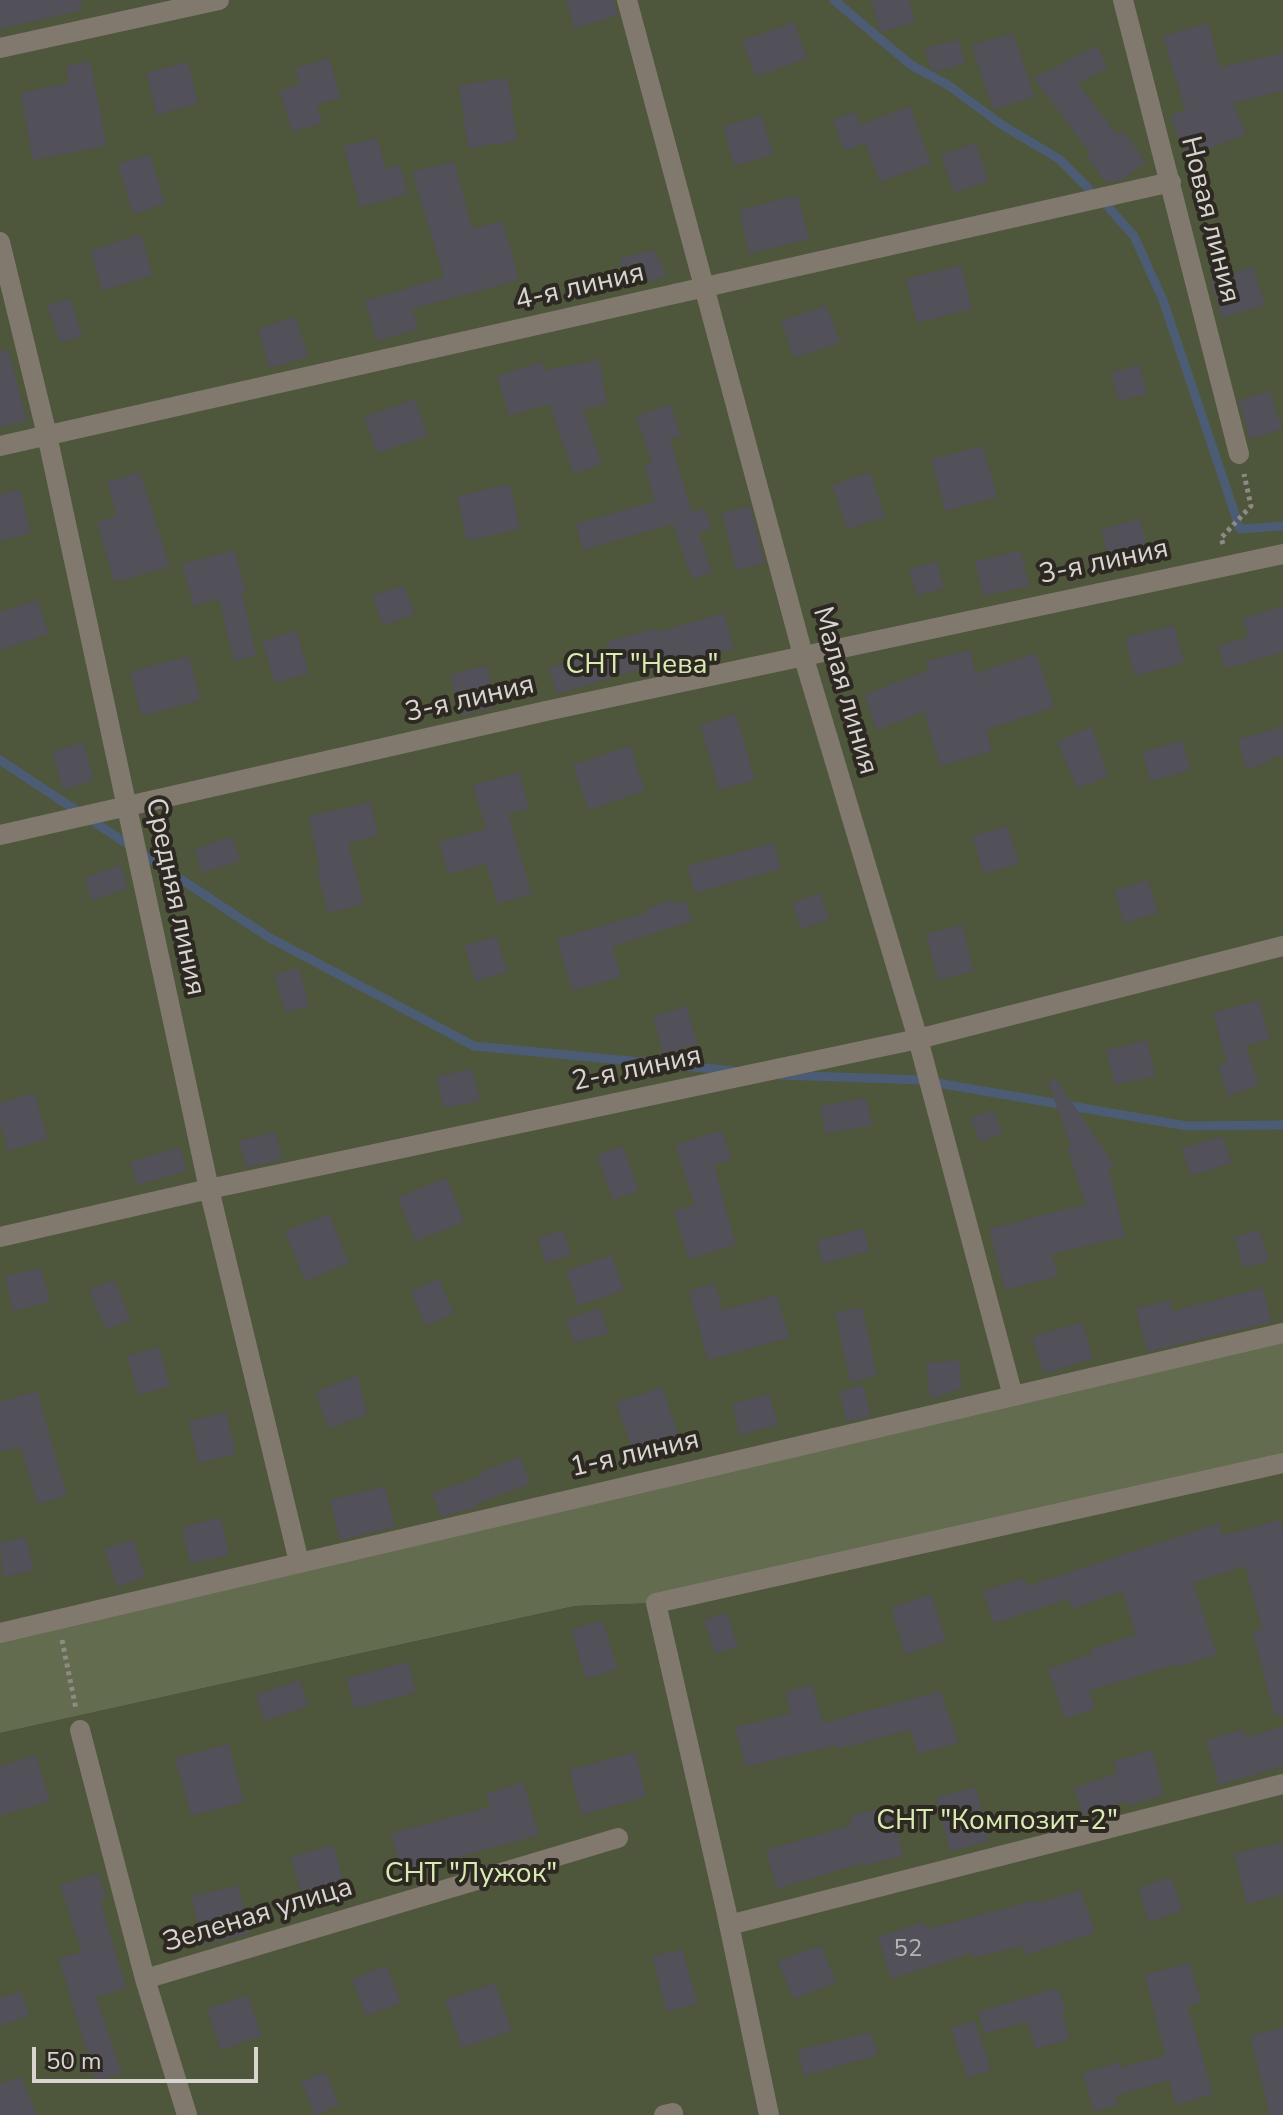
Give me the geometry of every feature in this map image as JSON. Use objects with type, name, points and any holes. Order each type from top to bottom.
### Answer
[{"type":"street","points":[[0,48],[219,0]]},
{"type":"street","name":"Малая линия","points":[[627,0],[803,655],[918,1039],[1013,1396]]},
{"type":"street","name":"Новая линия","points":[[1123,0],[1239,454]]},
{"type":"street","name":"4-я линия","points":[[0,446],[1171,182]]},
{"type":"street","name":"Средняя линия","points":[[0,242],[47,435],[209,1189],[299,1562]]},
{"type":"street","name":"3-я линия","points":[[0,835],[126,809],[546,711],[1283,554]]},
{"type":"street","name":"2-я линия","points":[[0,1237],[209,1189],[918,1039],[1283,946]]},
{"type":"street","name":"1-я линия","points":[[0,1633],[1283,1333]]},
{"type":"street","points":[[769,2115],[656,1603],[1283,1463]]},
{"type":"street","points":[[80,1730],[145,1979],[187,2115]]},
{"type":"street","points":[[729,1925],[1283,1784]]},
{"type":"street","name":"Зеленая улица","points":[[145,1979],[618,1838]]},
{"type":"path","points":[[1221,538],[1251,506]]},
{"type":"path","points":[[58,1619],[80,1730]]},
{"type":"green space","name":"СНТ \"Нева\"","points":[[0,0],[1283,0],[1283,1333],[0,1633]]},
{"type":"green space","points":[[1283,1333],[1283,1463],[656,1603],[575,1606],[0,1733],[0,1633]]},
{"type":"green space","points":[[1283,1463],[1283,2115],[0,2115],[0,1733],[575,1606],[656,1603]]},
{"type":"building","points":[[0,0],[81,0],[82,10],[0,29]]},
{"type":"building","points":[[566,0],[614,0],[618,15],[575,29]]},
{"type":"building","points":[[872,0],[909,0],[915,23],[880,32]]},
{"type":"building","points":[[794,22],[807,58],[756,77],[742,41]]},
{"type":"building","points":[[1208,23],[1220,67],[1283,53],[1283,91],[1233,103],[1246,134],[1187,158],[1170,116],[1185,110],[1163,36]]},
{"type":"building","points":[[1013,33],[1035,97],[993,110],[972,46]]},
{"type":"building","points":[[959,40],[965,64],[931,72],[925,48]]},
{"type":"building","points":[[1097,46],[1108,68],[1078,83],[1117,135],[1123,131],[1146,162],[1122,180],[1106,183],[1087,157],[1091,155],[1034,78]]},
{"type":"building","points":[[329,58],[341,98],[317,105],[322,123],[292,132],[280,91],[300,84],[295,68]]},
{"type":"building","points":[[90,61],[107,146],[33,160],[20,93],[69,83],[66,66]]},
{"type":"building","points":[[188,62],[198,104],[157,115],[146,73]]},
{"type":"building","points":[[508,78],[517,141],[468,148],[459,85]]},
{"type":"building","points":[[910,106],[931,163],[880,182],[865,143],[844,151],[833,120],[856,112],[860,125]]},
{"type":"building","points":[[762,115],[773,155],[734,166],[723,126]]},
{"type":"building","points":[[377,138],[386,169],[400,165],[408,194],[360,207],[344,146]]},
{"type":"building","points":[[976,143],[989,181],[954,193],[941,155]]},
{"type":"building","points":[[150,154],[165,204],[133,214],[118,164]]},
{"type":"building","points":[[454,161],[472,229],[503,221],[519,280],[412,309],[418,329],[377,341],[365,301],[444,277],[412,172]]},
{"type":"building","points":[[798,195],[809,239],[749,254],[739,210]]},
{"type":"building","points":[[141,234],[153,275],[103,291],[90,251]]},
{"type":"building","points":[[654,250],[667,277],[626,286],[620,258]]},
{"type":"building","points":[[961,265],[972,309],[917,323],[906,279]]},
{"type":"building","points":[[1253,267],[1265,305],[1222,318],[1210,280]]},
{"type":"building","points":[[70,298],[82,336],[60,343],[47,305]]},
{"type":"building","points":[[827,305],[840,343],[794,358],[781,321]]},
{"type":"building","points":[[296,317],[308,357],[269,368],[258,329]]},
{"type":"building","points":[[8,350],[27,421],[0,428],[0,351]]},
{"type":"building","points":[[600,360],[607,405],[583,409],[602,464],[574,474],[549,404],[509,416],[497,376],[542,362],[544,370]]},
{"type":"building","points":[[1139,365],[1147,394],[1119,401],[1111,373]]},
{"type":"building","points":[[1270,391],[1282,429],[1250,439],[1239,400]]},
{"type":"building","points":[[415,399],[428,436],[377,453],[364,417]]},
{"type":"building","points":[[670,404],[681,436],[670,439],[692,512],[704,507],[712,529],[699,533],[712,573],[692,579],[673,524],[583,550],[576,524],[655,501],[644,465],[652,462],[636,416]]},
{"type":"building","points":[[983,446],[997,497],[945,511],[931,459]]},
{"type":"building","points":[[140,472],[170,567],[114,582],[97,522],[117,516],[107,482]]},
{"type":"building","points":[[870,472],[885,517],[847,529],[832,485]]},
{"type":"building","points":[[510,484],[520,529],[467,541],[457,496]]},
{"type":"building","points":[[20,489],[31,533],[0,541],[0,494]]},
{"type":"building","points":[[750,506],[765,563],[736,570],[722,513]]},
{"type":"building","points":[[1140,519],[1151,559],[1111,569],[1101,529]]},
{"type":"building","points":[[235,550],[246,592],[242,593],[256,656],[234,661],[219,599],[194,606],[182,564]]},
{"type":"building","points":[[1021,551],[1029,586],[983,596],[975,561]]},
{"type":"building","points":[[937,561],[944,588],[917,596],[909,569]]},
{"type":"building","points":[[404,585],[415,614],[383,625],[372,596]]},
{"type":"building","points":[[37,600],[49,634],[0,650],[0,612]]},
{"type":"building","points":[[1283,606],[1283,652],[1225,669],[1218,646],[1248,637],[1243,618]]},
{"type":"building","points":[[724,613],[734,649],[692,661],[690,654],[557,694],[549,668],[610,650],[607,642],[657,628],[658,632]]},
{"type":"building","points":[[1174,625],[1184,663],[1135,676],[1125,638]]},
{"type":"building","points":[[296,631],[309,673],[275,683],[262,641]]},
{"type":"building","points":[[970,650],[976,673],[1036,653],[1054,707],[986,730],[992,751],[940,766],[924,712],[877,730],[864,695],[928,670],[926,661]]},
{"type":"building","points":[[189,656],[201,700],[142,716],[130,672]]},
{"type":"building","points":[[486,665],[498,706],[462,716],[450,675]]},
{"type":"building","points":[[736,714],[755,780],[719,790],[700,725]]},
{"type":"building","points":[[1092,726],[1108,776],[1078,789],[1057,742]]},
{"type":"building","points":[[1283,727],[1283,755],[1246,769],[1238,739]]},
{"type":"building","points":[[1182,740],[1191,770],[1150,781],[1143,752]]},
{"type":"building","points":[[83,742],[94,780],[63,790],[52,752]]},
{"type":"building","points":[[630,745],[645,791],[588,810],[573,765]]},
{"type":"building","points":[[519,772],[529,808],[508,814],[532,894],[498,904],[486,864],[448,874],[439,841],[486,829],[473,785]]},
{"type":"building","points":[[371,802],[378,836],[348,843],[364,904],[328,913],[317,871],[320,870],[309,816]]},
{"type":"building","points":[[1008,826],[1019,864],[984,874],[972,836]]},
{"type":"building","points":[[232,837],[240,861],[202,873],[195,849]]},
{"type":"building","points":[[774,843],[781,869],[695,893],[687,866]]},
{"type":"building","points":[[120,865],[128,888],[92,901],[84,878]]},
{"type":"building","points":[[1148,880],[1158,913],[1124,923],[1114,890]]},
{"type":"building","points":[[820,893],[829,919],[801,929],[792,903]]},
{"type":"building","points":[[673,899],[675,904],[686,901],[692,921],[612,947],[621,977],[572,991],[557,939],[646,913],[645,909]]},
{"type":"building","points":[[962,925],[974,971],[938,980],[926,934]]},
{"type":"building","points":[[496,936],[508,971],[476,982],[464,946]]},
{"type":"building","points":[[299,967],[309,1006],[286,1013],[274,975]]},
{"type":"building","points":[[1259,1000],[1270,1039],[1246,1046],[1259,1085],[1228,1096],[1218,1066],[1227,1063],[1213,1013]]},
{"type":"building","points":[[687,1006],[697,1044],[663,1054],[653,1016]]},
{"type":"building","points":[[1147,1040],[1155,1076],[1115,1085],[1106,1050]]},
{"type":"building","points":[[473,1069],[480,1101],[443,1108],[437,1076]]},
{"type":"building","points":[[1055,1078],[1115,1166],[1109,1169],[1125,1237],[1052,1254],[1058,1276],[1005,1290],[989,1229],[1086,1204],[1067,1148],[1071,1146],[1048,1082]]},
{"type":"building","points":[[34,1093],[48,1139],[8,1151],[0,1124],[0,1103]]},
{"type":"building","points":[[867,1098],[872,1126],[825,1133],[820,1106]]},
{"type":"building","points":[[993,1110],[1003,1133],[980,1142],[970,1118]]},
{"type":"building","points":[[722,1130],[732,1159],[714,1165],[736,1245],[688,1259],[674,1211],[695,1205],[675,1145]]},
{"type":"building","points":[[275,1132],[282,1160],[246,1168],[239,1141]]},
{"type":"building","points":[[1223,1136],[1231,1163],[1191,1176],[1182,1148]]},
{"type":"building","points":[[623,1146],[639,1191],[613,1200],[597,1155]]},
{"type":"building","points":[[180,1147],[187,1171],[137,1185],[130,1162]]},
{"type":"building","points":[[447,1178],[464,1222],[415,1241],[398,1197]]},
{"type":"building","points":[[329,1214],[349,1263],[305,1281],[285,1231]]},
{"type":"building","points":[[863,1228],[870,1251],[823,1264],[817,1241]]},
{"type":"building","points":[[563,1230],[571,1255],[546,1263],[538,1238]]},
{"type":"building","points":[[1259,1230],[1269,1261],[1243,1268],[1234,1237]]},
{"type":"building","points":[[612,1255],[624,1290],[578,1306],[566,1271]]},
{"type":"building","points":[[41,1268],[50,1302],[13,1311],[5,1276]]},
{"type":"building","points":[[439,1279],[454,1313],[425,1326],[411,1291]]},
{"type":"building","points":[[114,1280],[131,1320],[106,1330],[89,1290]]},
{"type":"building","points":[[715,1283],[722,1310],[777,1295],[789,1338],[708,1360],[689,1291]]},
{"type":"building","points":[[1263,1288],[1272,1322],[1147,1352],[1136,1308],[1170,1300],[1172,1311]]},
{"type":"building","points":[[862,1307],[877,1376],[850,1382],[835,1313]]},
{"type":"building","points":[[600,1308],[608,1333],[574,1343],[566,1319]]},
{"type":"building","points":[[1082,1322],[1093,1358],[1044,1374],[1032,1337]]},
{"type":"building","points":[[159,1347],[170,1386],[138,1395],[127,1356]]},
{"type":"building","points":[[959,1360],[962,1388],[930,1399],[926,1363]]},
{"type":"building","points":[[358,1375],[367,1414],[329,1429],[315,1392]]},
{"type":"building","points":[[863,1385],[871,1416],[847,1422],[839,1391]]},
{"type":"building","points":[[662,1387],[678,1434],[633,1450],[616,1403]]},
{"type":"building","points":[[37,1391],[67,1495],[38,1504],[21,1447],[0,1452],[0,1402]]},
{"type":"building","points":[[769,1394],[778,1425],[740,1435],[732,1404]]},
{"type":"building","points":[[226,1412],[236,1454],[199,1463],[189,1421]]},
{"type":"building","points":[[520,1457],[530,1484],[476,1504],[477,1507],[441,1517],[432,1493],[481,1476],[479,1473]]},
{"type":"building","points":[[385,1486],[395,1527],[340,1540],[330,1500]]},
{"type":"building","points":[[221,1518],[229,1555],[190,1564],[182,1527]]},
{"type":"building","points":[[1280,1520],[1283,1533],[1283,1715],[1275,1716],[1252,1631],[1262,1629],[1245,1566],[1193,1583],[1217,1655],[1089,1691],[1095,1709],[1065,1719],[1048,1669],[1092,1654],[1090,1649],[1136,1635],[1122,1591],[1072,1609],[1069,1599],[994,1623],[983,1591],[1025,1578],[1027,1586],[1219,1523],[1223,1535]]},
{"type":"building","points":[[26,1537],[34,1570],[3,1577],[0,1543]]},
{"type":"building","points":[[133,1539],[145,1577],[117,1587],[104,1549]]},
{"type":"building","points":[[931,1594],[946,1641],[905,1654],[891,1608]]},
{"type":"building","points":[[727,1613],[738,1647],[715,1654],[704,1620]]},
{"type":"building","points":[[602,1620],[618,1669],[586,1679],[571,1630]]},
{"type":"building","points":[[408,1662],[416,1692],[354,1709],[346,1678]]},
{"type":"building","points":[[300,1680],[308,1706],[265,1721],[256,1695]]},
{"type":"building","points":[[812,1684],[823,1723],[940,1691],[959,1742],[918,1754],[910,1730],[838,1749],[837,1745],[746,1767],[735,1727],[791,1714],[785,1692]]},
{"type":"building","points":[[1283,1727],[1283,1766],[1219,1785],[1206,1740],[1244,1729],[1246,1737]]},
{"type":"building","points":[[229,1744],[244,1802],[191,1816],[175,1758]]},
{"type":"building","points":[[1152,1750],[1164,1795],[1127,1806],[1126,1801],[1083,1815],[1074,1788],[1117,1773],[1114,1761]]},
{"type":"building","points":[[635,1752],[647,1797],[582,1815],[569,1770]]},
{"type":"building","points":[[36,1755],[50,1801],[0,1816],[0,1766]]},
{"type":"building","points":[[523,1782],[539,1835],[402,1872],[391,1833],[490,1807],[486,1794]]},
{"type":"building","points":[[976,1787],[989,1841],[950,1851],[936,1797]]},
{"type":"building","points":[[891,1806],[903,1856],[862,1866],[862,1863],[777,1889],[766,1850],[852,1825],[850,1816]]},
{"type":"building","points":[[1283,1842],[1283,1895],[1247,1904],[1234,1854]]},
{"type":"building","points":[[333,1845],[348,1897],[306,1909],[291,1857]]},
{"type":"building","points":[[98,1873],[106,1898],[100,1900],[126,1988],[96,1997],[122,2073],[96,2082],[59,1959],[82,1952],[60,1885]]},
{"type":"building","points":[[1171,1877],[1183,1910],[1149,1922],[1138,1888]]},
{"type":"building","points":[[239,1886],[249,1934],[202,1945],[192,1896]]},
{"type":"building","points":[[1081,1890],[1095,1933],[1025,1955],[1022,1946],[974,1958],[973,1953],[891,1979],[878,1937],[924,1922],[927,1929]]},
{"type":"building","points":[[821,1945],[836,1983],[793,1999],[778,1961]]},
{"type":"building","points":[[682,1949],[698,2003],[667,2012],[652,1957]]},
{"type":"building","points":[[1190,1963],[1201,2002],[1188,2006],[1213,2094],[1176,2105],[1169,2080],[1116,2096],[1118,2105],[1094,2112],[1083,2073],[1120,2062],[1121,2068],[1165,2055],[1145,1974]]},
{"type":"building","points":[[387,1966],[401,2003],[366,2016],[352,1979]]},
{"type":"building","points":[[495,1983],[512,2031],[462,2048],[445,2000]]},
{"type":"building","points":[[1057,1988],[1066,2012],[1062,2013],[1070,2039],[1036,2049],[1027,2022],[984,2034],[978,2012]]},
{"type":"building","points":[[21,1991],[29,2016],[0,2026],[0,1998]]},
{"type":"building","points":[[248,1995],[262,2036],[221,2050],[207,2009]]},
{"type":"building","points":[[975,2021],[991,2070],[967,2078],[951,2027]]},
{"type":"building","points":[[1283,2027],[1283,2115],[1270,2115],[1250,2036]]},
{"type":"building","points":[[871,2032],[878,2055],[804,2076],[798,2050]]},
{"type":"building","points":[[326,2072],[339,2105],[315,2115],[301,2082]]},
{"type":"building","points":[[21,2076],[37,2115],[0,2115],[0,2084]]},
{"type":"waterway","points":[[834,0],[911,65],[948,85],[1002,125],[1059,159],[1089,189]]},
{"type":"waterway","points":[[1109,208],[1134,236],[1163,300],[1240,529],[1283,526]]},
{"type":"waterway","points":[[0,760],[270,938],[474,1046],[735,1071]]},
{"type":"waterway","points":[[781,1075],[920,1080],[1187,1126],[1283,1125]]},
{"type":"park label","name":"СНТ \"Композит-2\"","points":[[997,1822]]},
{"type":"park label","name":"СНТ \"Лужок\"","points":[[471,1875]]}]
